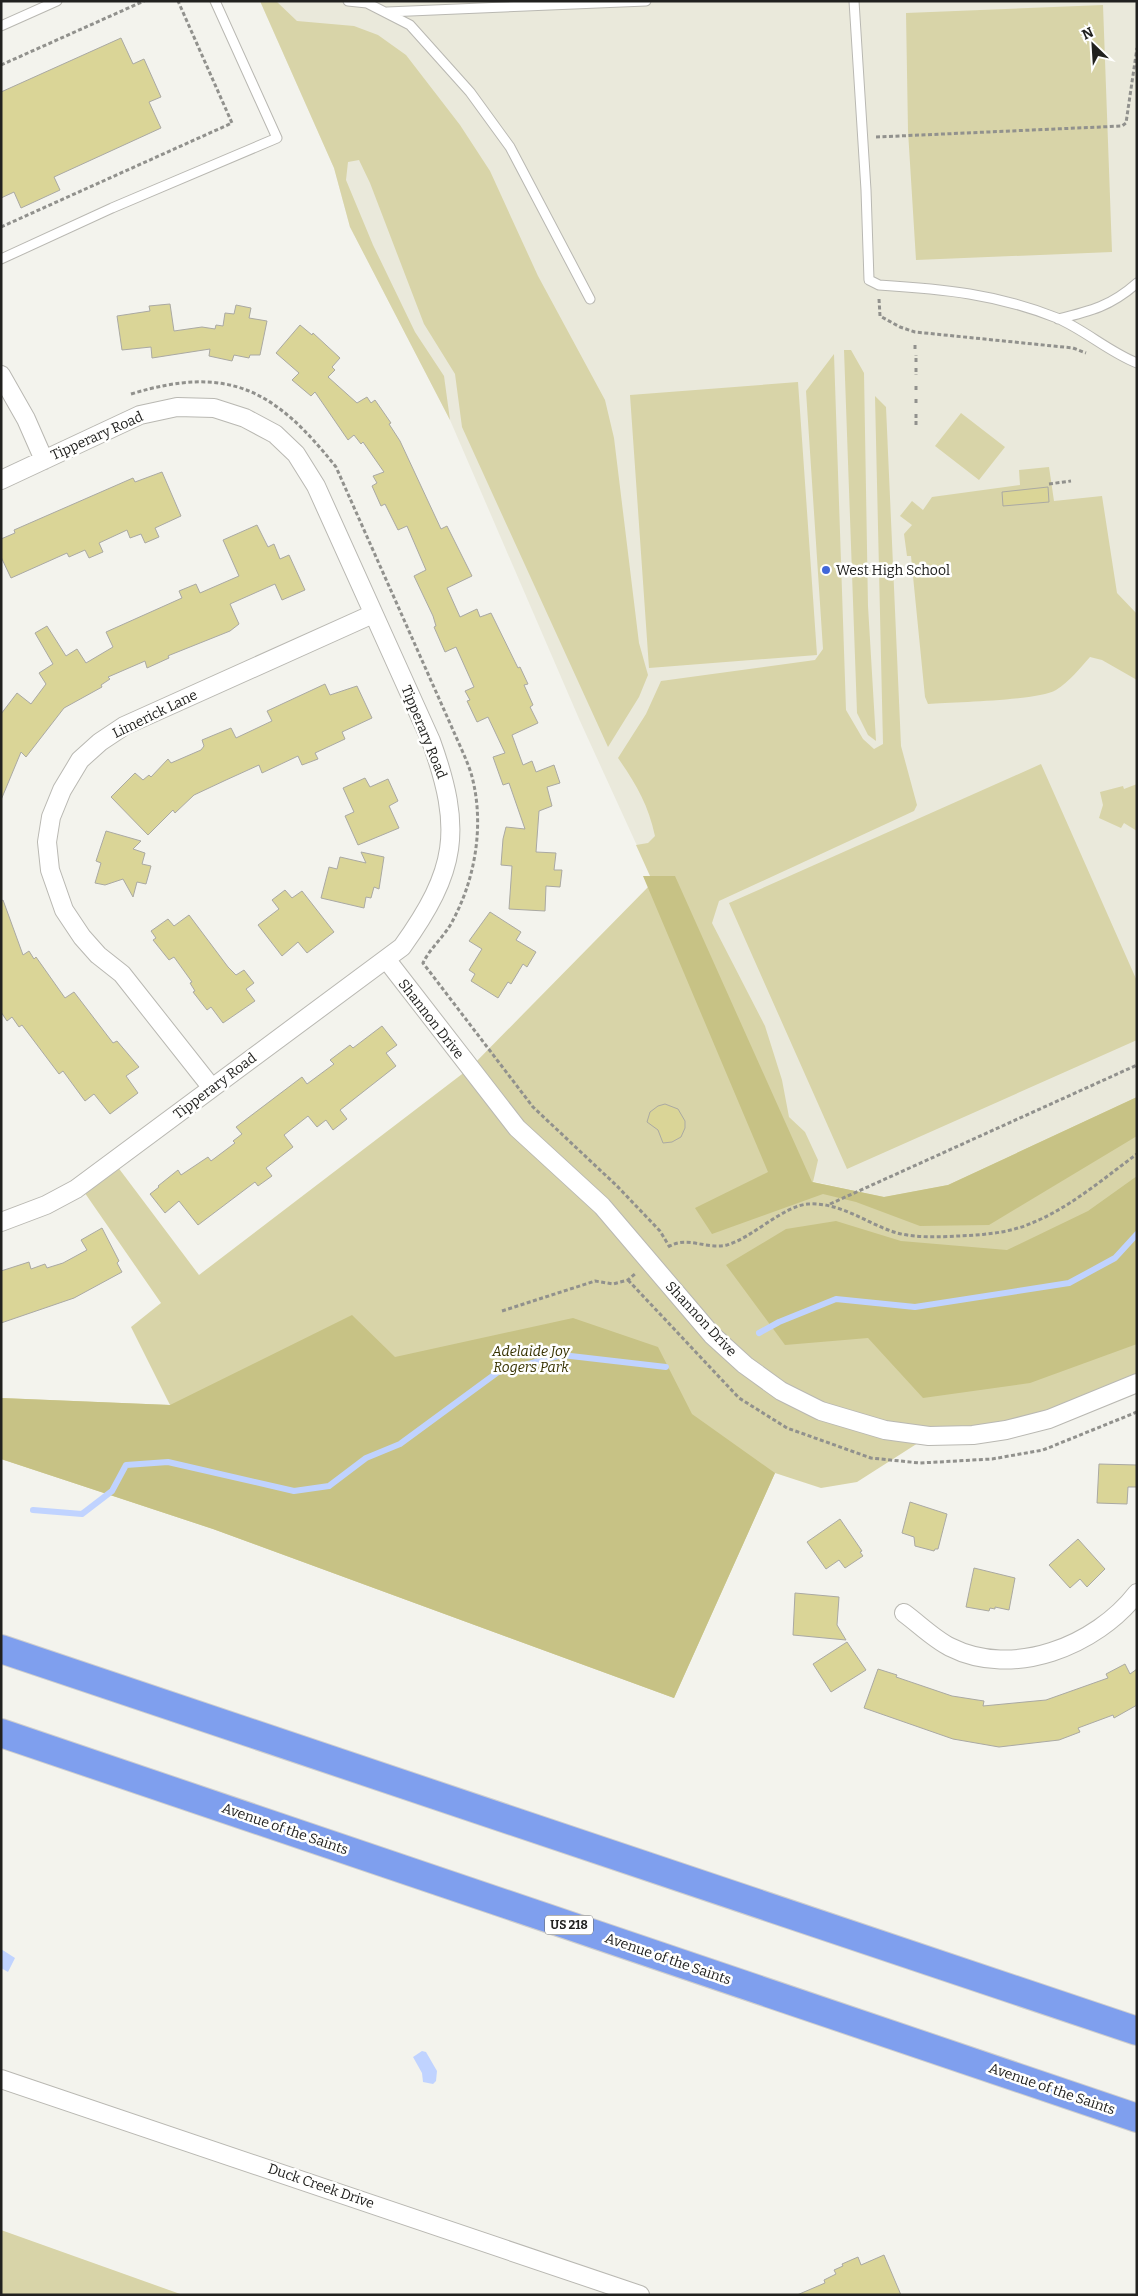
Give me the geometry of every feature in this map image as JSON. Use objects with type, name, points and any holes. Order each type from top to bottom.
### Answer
[{"type":"highway","points":[[1,1649],[1137,2031]]},
{"type":"highway","name":"Avenue of the Saints","points":[[1,1733],[1137,2118]]},
{"type":"street","points":[[1,375],[26,418],[44,460]]},
{"type":"street","name":"Tipperary Road","points":[[1,480],[140,415],[177,407],[214,408],[245,418],[275,434],[296,454],[316,486],[431,741],[444,779],[451,819],[446,864],[437,891],[402,947],[76,1189],[46,1205],[1,1222]]},
{"type":"street","name":"Limerick Lane","points":[[212,1088],[122,974],[93,949],[64,910],[50,870],[47,842],[51,817],[62,790],[80,760],[100,742],[124,726],[373,614]]},
{"type":"street","name":"Shannon Drive","points":[[386,959],[517,1128],[602,1206],[712,1335],[745,1365],[781,1391],[821,1411],[885,1430],[929,1436],[973,1435],[1006,1430],[1049,1419],[1137,1383]]},
{"type":"street","points":[[904,1613],[949,1647],[981,1658],[1009,1660],[1038,1656],[1060,1649],[1091,1633],[1114,1616],[1137,1593]]},
{"type":"street","name":"Duck Creek Drive","points":[[1,2079],[640,2295]]},
{"type":"lane","points":[[1,26],[57,1]]},
{"type":"lane","points":[[1,259],[112,208],[277,138],[216,1]]},
{"type":"lane","points":[[348,1],[367,3],[410,25],[470,92],[510,147],[590,299]]},
{"type":"lane","points":[[384,12],[646,1]]},
{"type":"lane","points":[[854,1],[866,181],[869,280],[879,285],[974,293],[1058,319],[1137,363]]},
{"type":"lane","points":[[1058,319],[1104,306],[1120,298],[1137,283]]},
{"type":"path","points":[[1,65],[144,1]]},
{"type":"path","points":[[1,227],[232,123],[178,1]]},
{"type":"path","points":[[885,136],[1122,126],[1126,123],[1137,48]]},
{"type":"path","points":[[879,297],[880,316],[900,327],[915,332],[1073,348],[1091,354]]},
{"type":"path","points":[[915,343],[915,349]]},
{"type":"path","points":[[916,355],[916,362]]},
{"type":"path","points":[[916,368],[916,375]]},
{"type":"path","points":[[916,386],[916,392]]},
{"type":"path","points":[[916,399],[916,404]]},
{"type":"path","points":[[916,413],[916,421]]},
{"type":"path","points":[[1050,484],[1071,481]]},
{"type":"path","points":[[423,963],[533,1106],[617,1186],[660,1231],[669,1246],[679,1241],[692,1241],[710,1246],[727,1244],[806,1204],[829,1204],[898,1233],[943,1237],[988,1235],[1032,1224],[1073,1201],[1137,1154]]},
{"type":"path","points":[[829,1204],[1137,1065]]},
{"type":"path","points":[[502,1311],[595,1281],[613,1284],[628,1280]]},
{"type":"shaded area","name":"West High School","points":[[260,1],[1137,1],[1137,1097],[948,1185],[884,1197],[788,1176],[580,721],[450,420],[350,227],[334,168]]},
{"type":"green space","points":[[260,1],[276,1],[297,21],[354,26],[378,35],[406,55],[460,125],[490,171],[538,276],[605,400],[614,438],[639,643],[648,675],[639,697],[608,747],[462,427],[455,374],[424,324],[370,183],[359,160],[348,162],[346,180],[373,245],[415,332],[444,376],[450,420],[350,227],[334,168]]},
{"type":"green space","points":[[1103,5],[1112,252],[916,260],[908,131],[906,13]]},
{"type":"green space","points":[[844,350],[851,350],[864,373],[868,606],[876,741],[868,735],[857,713]]},
{"type":"green space","name":"Adelaide Joy Rogers Park","points":[[834,354],[846,710],[863,739],[874,749],[883,744],[875,396],[886,407],[901,746],[917,805],[914,811],[719,901],[712,923],[765,1026],[782,1080],[789,1117],[805,1132],[818,1160],[813,1182],[884,1197],[948,1185],[1137,1097],[1137,1383],[1049,1419],[929,1436],[857,1482],[821,1488],[775,1473],[674,1698],[213,1529],[1,1459],[1,1398],[170,1405],[131,1327],[161,1303],[80,1186],[114,1162],[199,1275],[470,1068],[653,882],[675,876],[650,876],[636,845],[648,843],[655,836],[641,795],[618,758],[646,714],[661,681],[815,660],[823,649],[806,391]]},
{"type":"green space","points":[[798,382],[817,655],[649,668],[630,395]]},
{"type":"green space","points":[[961,413],[1005,447],[979,480],[935,446]]},
{"type":"green space","points":[[1049,467],[1054,501],[1102,496],[1117,593],[1137,614],[1137,680],[1102,660],[1090,657],[1065,683],[1056,690],[1046,694],[1014,699],[928,704],[925,697],[911,556],[907,556],[904,534],[912,525],[900,516],[912,501],[923,510],[932,497],[1020,485],[1019,470]]},
{"type":"green space","points":[[1041,764],[1137,981],[1137,1040],[847,1169],[729,903]]},
{"type":"green space","points":[[1137,784],[1137,831],[1124,823],[1121,828],[1099,818],[1103,805],[1100,792],[1123,786],[1124,789]]},
{"type":"green space","points":[[643,876],[675,876],[812,1182],[884,1197],[948,1185],[1137,1097],[1137,1136],[989,1225],[920,1226],[856,1202],[823,1194],[712,1234],[695,1208],[768,1172]]},
{"type":"green space","points":[[1137,1176],[1137,1344],[1030,1383],[923,1398],[868,1338],[785,1345],[726,1265],[786,1229],[836,1221],[901,1241],[1007,1250],[1088,1211]]},
{"type":"green space","points":[[352,1315],[395,1357],[573,1318],[658,1347],[692,1414],[775,1473],[674,1698],[213,1529],[1,1459],[1,1398],[170,1405]]},
{"type":"green space","points":[[1,2230],[183,2295],[1,2295]]},
{"type":"water","points":[[1,1949],[15,1958],[8,1972],[1,1968]]},
{"type":"water","points":[[422,2051],[426,2052],[437,2071],[436,2081],[433,2084],[423,2082],[422,2073],[413,2057]]},
{"type":"building","points":[[121,38],[133,64],[144,59],[161,97],[149,102],[161,128],[54,177],[60,190],[21,208],[14,192],[1,198],[1,92]]},
{"type":"building","points":[[170,304],[174,331],[202,327],[215,329],[216,325],[223,326],[225,313],[234,314],[236,305],[251,308],[249,318],[267,321],[260,355],[250,355],[249,358],[234,355],[232,361],[209,356],[210,349],[152,358],[151,347],[122,350],[117,316],[150,311],[149,306]]},
{"type":"building","points":[[300,325],[312,335],[313,333],[340,358],[332,367],[335,370],[328,377],[357,403],[367,397],[371,403],[375,400],[391,423],[389,424],[400,441],[441,529],[447,526],[472,576],[447,588],[460,617],[477,609],[480,617],[491,613],[528,684],[524,685],[533,705],[530,707],[538,723],[512,735],[523,765],[532,761],[536,772],[554,765],[560,783],[547,787],[552,806],[539,811],[536,852],[556,853],[554,870],[562,870],[560,887],[546,886],[545,911],[509,909],[512,866],[501,865],[503,839],[506,827],[525,829],[509,783],[503,785],[493,757],[505,753],[488,717],[477,722],[467,701],[470,700],[465,691],[474,687],[456,647],[445,652],[434,627],[436,626],[433,616],[414,576],[426,570],[407,526],[398,530],[385,504],[381,506],[372,486],[377,483],[373,476],[384,472],[363,442],[361,444],[354,435],[348,440],[315,392],[311,396],[292,380],[299,373],[276,353]]},
{"type":"building","points":[[162,472],[181,516],[155,528],[159,537],[145,543],[141,534],[130,538],[127,530],[99,543],[103,552],[89,558],[85,550],[69,557],[67,553],[11,578],[1,557],[1,539],[15,533],[14,530],[133,478],[135,482]]},
{"type":"building","points":[[1048,487],[1049,502],[1003,506],[1002,492]]},
{"type":"building","points":[[257,525],[268,547],[274,544],[280,559],[289,555],[305,590],[282,600],[275,584],[230,604],[239,624],[230,631],[170,655],[168,656],[169,658],[147,668],[145,661],[108,677],[110,679],[101,685],[102,687],[64,708],[26,757],[21,752],[1,800],[1,714],[17,693],[31,704],[46,684],[39,673],[53,664],[35,633],[47,626],[66,656],[77,649],[86,663],[113,647],[106,632],[182,598],[179,591],[196,584],[200,593],[239,576],[223,540]]},
{"type":"building","points":[[325,684],[330,695],[357,686],[372,718],[342,732],[345,739],[315,753],[318,759],[302,765],[298,756],[262,773],[259,765],[194,795],[175,813],[173,810],[148,835],[111,797],[135,773],[143,780],[149,775],[151,777],[168,759],[171,763],[201,750],[204,746],[202,740],[231,728],[236,738],[272,721],[267,711]]},
{"type":"building","points":[[365,778],[370,787],[388,779],[398,801],[389,806],[399,828],[358,845],[345,816],[354,812],[343,788]]},
{"type":"building","points":[[106,831],[141,841],[133,849],[145,853],[142,864],[151,866],[146,884],[137,882],[133,897],[123,879],[105,885],[95,883],[101,863],[96,861]]},
{"type":"building","points":[[361,852],[384,857],[379,889],[374,887],[371,898],[366,897],[364,908],[321,898],[329,867],[337,869],[340,857],[366,863]]},
{"type":"building","points":[[285,890],[292,898],[302,891],[334,932],[307,953],[298,942],[282,956],[258,925],[279,909],[272,900]]},
{"type":"building","points":[[3,900],[23,955],[29,951],[34,959],[36,957],[65,998],[74,992],[113,1043],[117,1041],[139,1067],[126,1076],[138,1093],[110,1114],[94,1094],[85,1101],[63,1071],[59,1074],[22,1025],[19,1027],[12,1017],[7,1021],[1,1012],[1,901]]},
{"type":"building","points":[[490,912],[521,932],[516,940],[536,952],[527,967],[523,964],[511,984],[508,982],[498,998],[471,981],[475,974],[469,970],[482,949],[469,941]]},
{"type":"building","points":[[189,915],[228,967],[236,975],[244,970],[254,983],[246,989],[255,1001],[223,1023],[211,1007],[207,1010],[193,992],[195,991],[190,983],[192,982],[174,957],[169,960],[153,940],[156,938],[151,931],[168,919],[174,926]]},
{"type":"building","points":[[382,1026],[397,1045],[386,1053],[396,1066],[340,1110],[347,1119],[333,1130],[326,1120],[317,1127],[308,1116],[284,1135],[293,1147],[266,1168],[272,1176],[258,1186],[255,1182],[198,1225],[179,1201],[165,1213],[150,1194],[158,1186],[178,1170],[181,1175],[208,1157],[211,1161],[235,1143],[233,1141],[242,1134],[236,1127],[302,1077],[307,1084],[334,1064],[330,1060],[350,1045],[353,1048]]},
{"type":"building","points":[[665,1104],[678,1109],[685,1121],[685,1128],[681,1137],[672,1142],[663,1143],[658,1130],[647,1122],[650,1112],[658,1106]]},
{"type":"building","points":[[102,1228],[119,1261],[117,1263],[122,1272],[74,1298],[1,1323],[1,1271],[29,1262],[31,1269],[45,1264],[47,1268],[63,1263],[87,1250],[81,1240]]},
{"type":"building","points":[[1099,1464],[1137,1465],[1137,1487],[1128,1487],[1127,1504],[1097,1503]]},
{"type":"building","points":[[910,1502],[947,1514],[938,1549],[934,1551],[915,1546],[914,1537],[902,1533]]},
{"type":"building","points":[[840,1519],[862,1551],[860,1552],[863,1556],[845,1568],[839,1560],[826,1569],[807,1542]]},
{"type":"building","points":[[1078,1539],[1105,1569],[1087,1587],[1080,1579],[1070,1588],[1049,1565]]},
{"type":"building","points":[[974,1568],[1015,1578],[1009,1610],[995,1607],[995,1609],[990,1608],[989,1611],[966,1607]]},
{"type":"building","points":[[795,1593],[839,1597],[837,1625],[846,1640],[793,1635]]},
{"type":"building","points":[[847,1642],[866,1670],[831,1692],[813,1664]]},
{"type":"building","points":[[1125,1664],[1130,1674],[1137,1669],[1137,1705],[1114,1718],[1113,1715],[1078,1728],[1080,1732],[1059,1740],[999,1747],[953,1739],[864,1708],[878,1669],[952,1696],[984,1701],[983,1706],[1046,1700],[1108,1678],[1106,1674]]},
{"type":"building","points":[[884,2255],[901,2295],[797,2295],[825,2283],[824,2280],[836,2274],[834,2270],[843,2266],[842,2264],[858,2257],[861,2265]]},
{"type":"waterway","points":[[759,1333],[779,1322],[836,1299],[915,1307],[1069,1283],[1115,1258],[1137,1234]]},
{"type":"waterway","points":[[33,1510],[82,1514],[112,1491],[126,1465],[168,1462],[294,1491],[329,1486],[366,1458],[400,1444],[498,1372],[562,1355],[666,1367]]},
{"type":"place","name":"West High School","points":[[826,570]]}]
